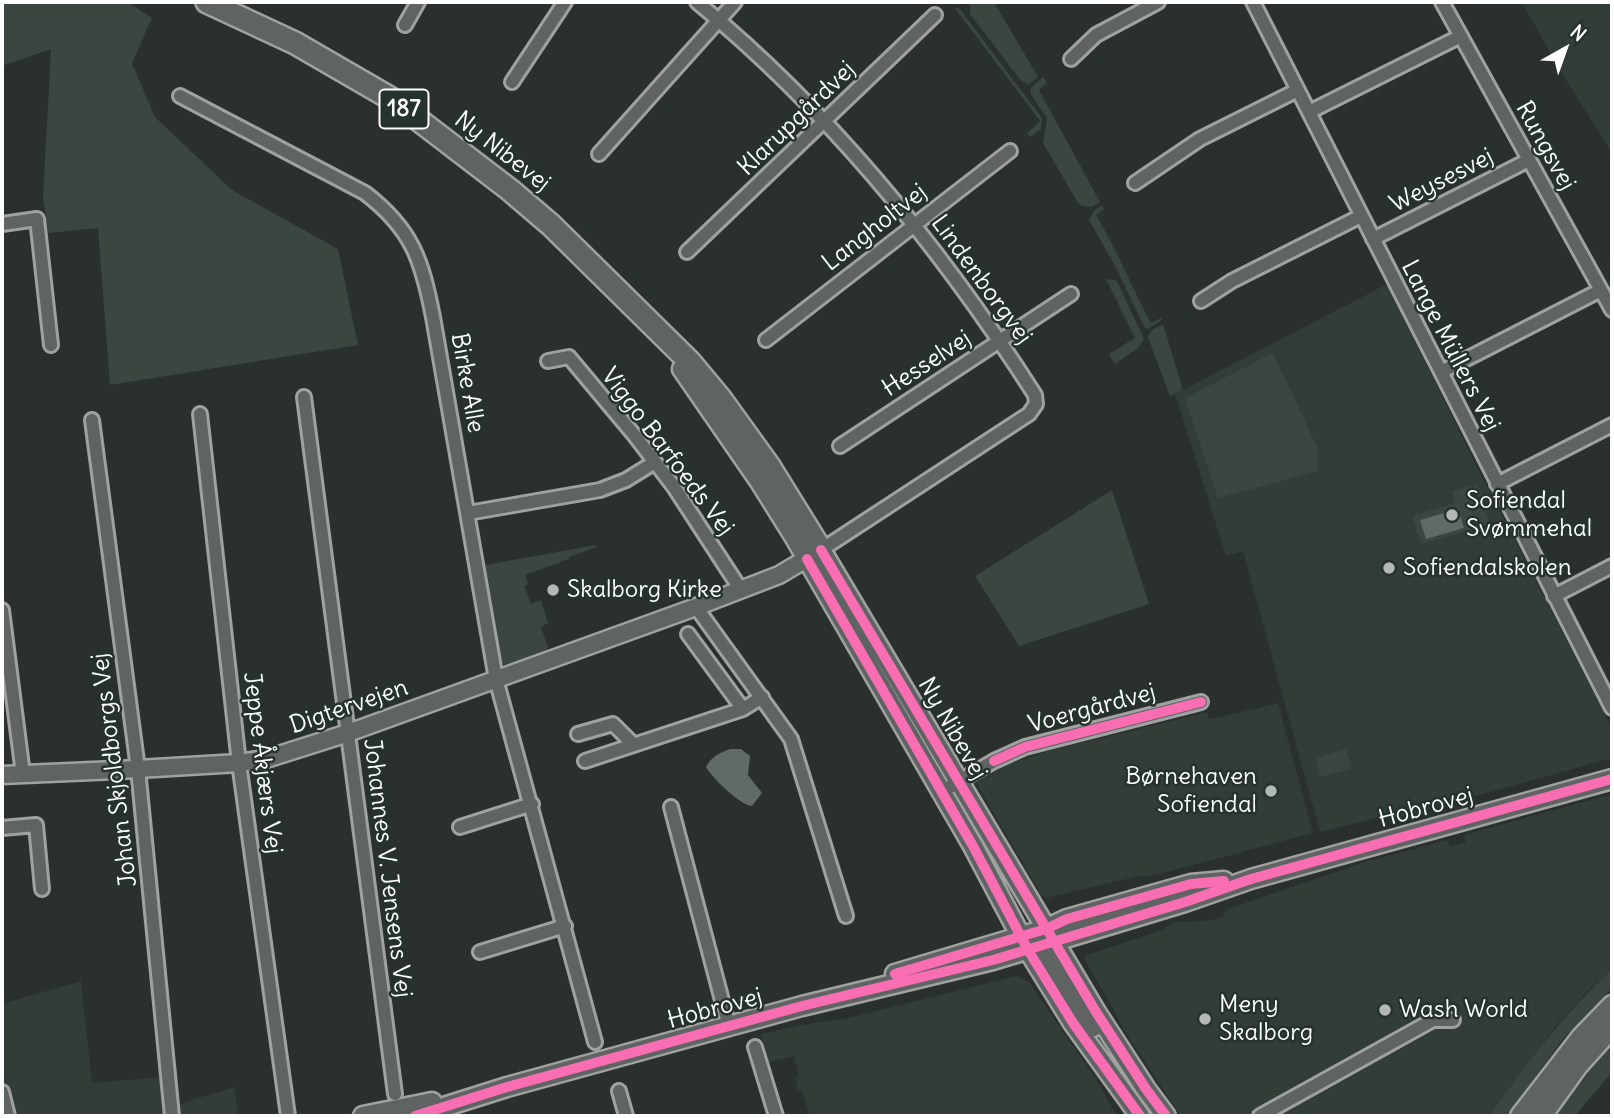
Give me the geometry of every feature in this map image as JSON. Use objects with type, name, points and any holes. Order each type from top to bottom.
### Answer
[{"type":"highway","name":"Ny Nibevej","points":[[207,2],[295,43],[390,98],[510,190],[585,256],[680,349],[720,398],[769,466],[814,554]]},
{"type":"highway","name":"Ny Nibevej","points":[[636,307],[682,369]]},
{"type":"main road","name":"Ny Nibevej","points":[[682,369],[760,482],[814,554],[958,781],[1037,940]]},
{"type":"main road","name":"Ny Nibevej","points":[[814,554],[972,846],[1037,940]]},
{"type":"main road","name":"Hobrovej","points":[[802,1006],[867,983],[1185,902],[1251,879],[1612,779]]},
{"type":"main road","name":"Hobrovej","points":[[415,1116],[507,1087],[802,1006],[931,976],[980,957],[1037,940],[1068,919],[1191,884],[1251,879]]},
{"type":"main road","name":"187","points":[[1037,940],[1073,1023],[1140,1116]]},
{"type":"main road","name":"187","points":[[1037,940],[1166,1116]]},
{"type":"main road","points":[[1520,1116],[1581,1037],[1612,1005]]},
{"type":"main road","points":[[1542,1116],[1578,1066],[1612,1028]]},
{"type":"main road","points":[[1102,1062],[1151,1116]]},
{"type":"main road","name":"Hobrovej","points":[[363,1116],[507,1087]]},
{"type":"street","points":[[405,25],[418,2]]},
{"type":"street","points":[[512,82],[565,2]]},
{"type":"street","name":"Lindenborgvej","points":[[697,2],[719,19],[825,121],[915,223],[1000,341],[1035,395],[1036,404],[1029,414],[814,554]]},
{"type":"street","points":[[599,154],[734,2]]},
{"type":"street","points":[[1071,59],[1096,35],[1158,2]]},
{"type":"street","name":"Lange Müllers Vej","points":[[1253,2],[1612,708]]},
{"type":"street","name":"Rungsvej","points":[[1442,2],[1612,310]]},
{"type":"street","name":"Klarupgårdvej","points":[[687,253],[935,15]]},
{"type":"street","points":[[1309,112],[1461,36]]},
{"type":"street","points":[[1135,183],[1200,139],[1298,90]]},
{"type":"street","name":"Birke Alle","points":[[180,96],[365,193],[386,209],[413,246],[422,268],[433,317],[496,679],[596,1042]]},
{"type":"street","name":"Langholtvej","points":[[766,340],[1010,151]]},
{"type":"street","name":"Weysesvej","points":[[1373,239],[1529,160]]},
{"type":"street","points":[[1201,300],[1232,281],[1362,216]]},
{"type":"street","points":[[2,224],[37,219],[51,345]]},
{"type":"street","points":[[1441,372],[1601,290]]},
{"type":"street","name":"Hesselvej","points":[[840,446],[1071,294]]},
{"type":"street","name":"Viggo Barfoeds Vej","points":[[548,361],[569,358],[674,487],[741,590]]},
{"type":"street","name":"Johannes V. Jensens Vej","points":[[304,397],[395,1094]]},
{"type":"street","name":"Jeppe Åkjærs Vej","points":[[200,414],[240,763],[288,1116]]},
{"type":"street","name":"Johan Skjoldborgs Vej","points":[[92,420],[138,769],[172,1116]]},
{"type":"street","points":[[1497,484],[1612,425]]},
{"type":"street","points":[[468,513],[600,490],[626,480],[655,462]]},
{"type":"street","name":"Digtervejen","points":[[2,775],[240,763],[298,750],[741,590],[779,575],[814,554]]},
{"type":"street","points":[[1554,596],[1612,566]]},
{"type":"street","points":[[696,607],[791,739],[846,916]]},
{"type":"street","points":[[2,610],[23,774]]},
{"type":"street","points":[[688,634],[743,709]]},
{"type":"street","points":[[585,761],[743,709],[762,697]]},
{"type":"street","name":"Voergårdvej","points":[[941,792],[994,761],[1026,747],[1201,702]]},
{"type":"street","points":[[578,734],[613,724],[635,745]]},
{"type":"street","points":[[460,827],[531,804]]},
{"type":"street","points":[[671,807],[729,1027]]},
{"type":"street","points":[[2,828],[36,825],[42,889]]},
{"type":"street","points":[[480,952],[565,926]]},
{"type":"street","points":[[1260,1116],[1433,1020],[1453,1020]]},
{"type":"street","points":[[755,1047],[776,1116]]},
{"type":"street","points":[[619,1091],[626,1116]]},
{"type":"street","points":[[2,1092],[8,1116]]},
{"type":"shaded area","points":[[2,2],[127,2],[152,18],[132,63],[155,117],[232,190],[338,249],[358,345],[110,385],[98,228],[48,233],[43,197],[51,49],[2,66]]},
{"type":"shaded area","points":[[970,2],[994,2],[1038,77],[1029,84],[1021,81],[970,14]]},
{"type":"shaded area","points":[[1522,2],[1612,2],[1612,160],[1609,148],[1559,69]]},
{"type":"shaded area","points":[[954,7],[960,9],[1042,118],[1041,129],[1030,137],[1027,133],[1040,121]]},
{"type":"shaded area","points":[[1043,77],[1047,82],[1039,90],[1100,202],[1092,207],[1078,203],[1043,143],[1047,118],[1030,93],[1031,88]]},
{"type":"shaded area","points":[[1102,205],[1104,209],[1096,215],[1144,310],[1151,323],[1161,318],[1162,320],[1148,329],[1145,328],[1089,220],[1094,211]]},
{"type":"shaded area","points":[[1106,279],[1118,283],[1144,339],[1138,348],[1115,364],[1109,354],[1135,338]]},
{"type":"shaded area","name":"Sofiendalskolen","points":[[1387,284],[1473,459],[1612,728],[1612,758],[1404,816],[1380,817],[1320,832],[1243,551],[1226,556],[1175,394]]},
{"type":"shaded area","points":[[1163,324],[1183,390],[1170,396],[1148,337],[1151,331]]},
{"type":"shaded area","points":[[1273,353],[1317,447],[1318,471],[1218,498],[1185,398]]},
{"type":"shaded area","name":"Sofiendal Svømmehal","points":[[1478,484],[1481,495],[1484,495],[1490,524],[1421,544],[1412,516],[1455,503],[1452,491]]},
{"type":"shaded area","points":[[1112,490],[1149,604],[1019,646],[975,576]]},
{"type":"shaded area","points":[[1458,509],[1464,528],[1426,539],[1420,520]]},
{"type":"shaded area","points":[[596,545],[597,547],[569,559],[525,575],[528,584],[524,586],[531,604],[541,600],[548,623],[541,627],[548,647],[546,651],[506,665],[501,662],[485,565]]},
{"type":"shaded area","points":[[1278,703],[1313,833],[1156,875],[1135,877],[1046,898],[1042,896],[976,783],[1006,765],[1053,750],[1207,712],[1209,719]]},
{"type":"shaded area","points":[[730,749],[741,749],[750,756],[748,775],[762,793],[752,806],[727,790],[706,767],[716,756]]},
{"type":"shaded area","points":[[1346,749],[1352,769],[1320,777],[1316,758]]},
{"type":"shaded area","points":[[1612,794],[1612,969],[1556,1026],[1490,1116],[1181,1116],[1125,1032],[1085,961],[1084,956],[1163,930],[1175,922],[1207,921],[1222,917],[1228,909],[1362,863],[1447,840],[1450,847],[1466,842],[1464,835]]},
{"type":"shaded area","points":[[1612,969],[1612,988],[1563,1039],[1507,1116],[1490,1116],[1547,1039]]},
{"type":"shaded area","points":[[1017,976],[1029,982],[1096,1079],[1117,1116],[810,1116],[802,1090],[798,1090],[795,1078],[799,1076],[794,1056],[769,1062],[761,1034],[845,1019]]},
{"type":"shaded area","points":[[81,981],[92,1083],[163,1077],[165,1108],[235,1087],[238,1116],[5,1116],[2,1105],[2,1004]]},
{"type":"shaded area","points":[[1612,1043],[1612,1072],[1575,1116],[1554,1116]]},
{"type":"cycle path","points":[[821,550],[1096,1012],[1166,1116]]},
{"type":"cycle path","points":[[807,559],[973,846],[1028,950],[1073,1023],[1140,1116]]},
{"type":"cycle path","points":[[994,761],[1025,747],[1201,702]]},
{"type":"cycle path","points":[[415,1116],[507,1087],[802,1006],[993,960],[1185,902],[1251,879],[1612,779]]},
{"type":"cycle path","points":[[895,974],[1046,929],[1067,919],[1191,884],[1224,881]]},
{"type":"place","name":"Sofiendal Svømmehal","points":[[1452,515]]},
{"type":"place","name":"Sofiendalskolen","points":[[1389,568]]},
{"type":"place","name":"Skalborg Kirke","points":[[553,590]]},
{"type":"place","name":"Børnehaven Sofiendal","points":[[1271,791]]},
{"type":"place","name":"Wash World","points":[[1385,1010]]},
{"type":"place","name":"Meny Skalborg","points":[[1205,1019]]}]
